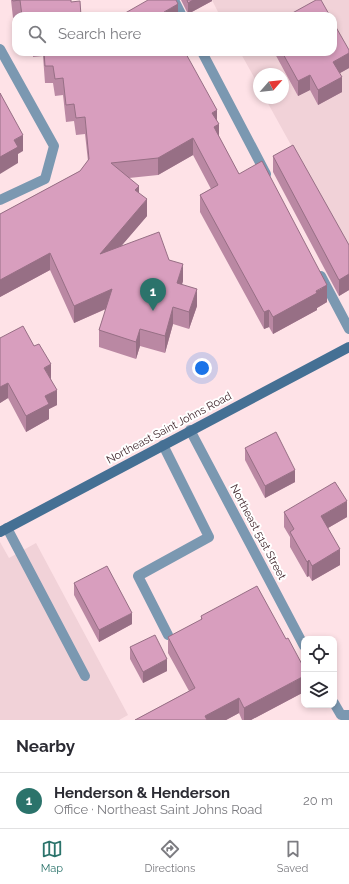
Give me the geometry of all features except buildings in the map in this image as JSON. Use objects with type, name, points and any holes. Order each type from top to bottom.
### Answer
[{"type":"main road","name":"Northeast Saint Johns Road","points":[[4,530],[349,347]]},
{"type":"street","points":[[174,0],[180,12]]},
{"type":"street","points":[[0,49],[54,146],[45,179],[0,200]]},
{"type":"street","points":[[204,56],[272,184]]},
{"type":"street","points":[[316,266],[349,329]]},
{"type":"street","name":"Northeast 51st Street","points":[[190,430],[301,640]]},
{"type":"street","points":[[163,445],[209,537],[138,576],[168,635]]},
{"type":"street","points":[[4,530],[85,676]]},
{"type":"street","points":[[337,708],[341,715],[349,715]]},
{"type":"shaded area","points":[[212,0],[349,0],[349,250],[268,104],[289,104],[289,68],[253,68],[253,75],[242,56],[337,56],[337,12],[218,12]]},
{"type":"shaded area","points":[[0,542],[9,558],[36,543],[128,715],[119,720],[0,720]]},
{"type":"place","name":"Henderson & Henderson","points":[[153,311]]}]
